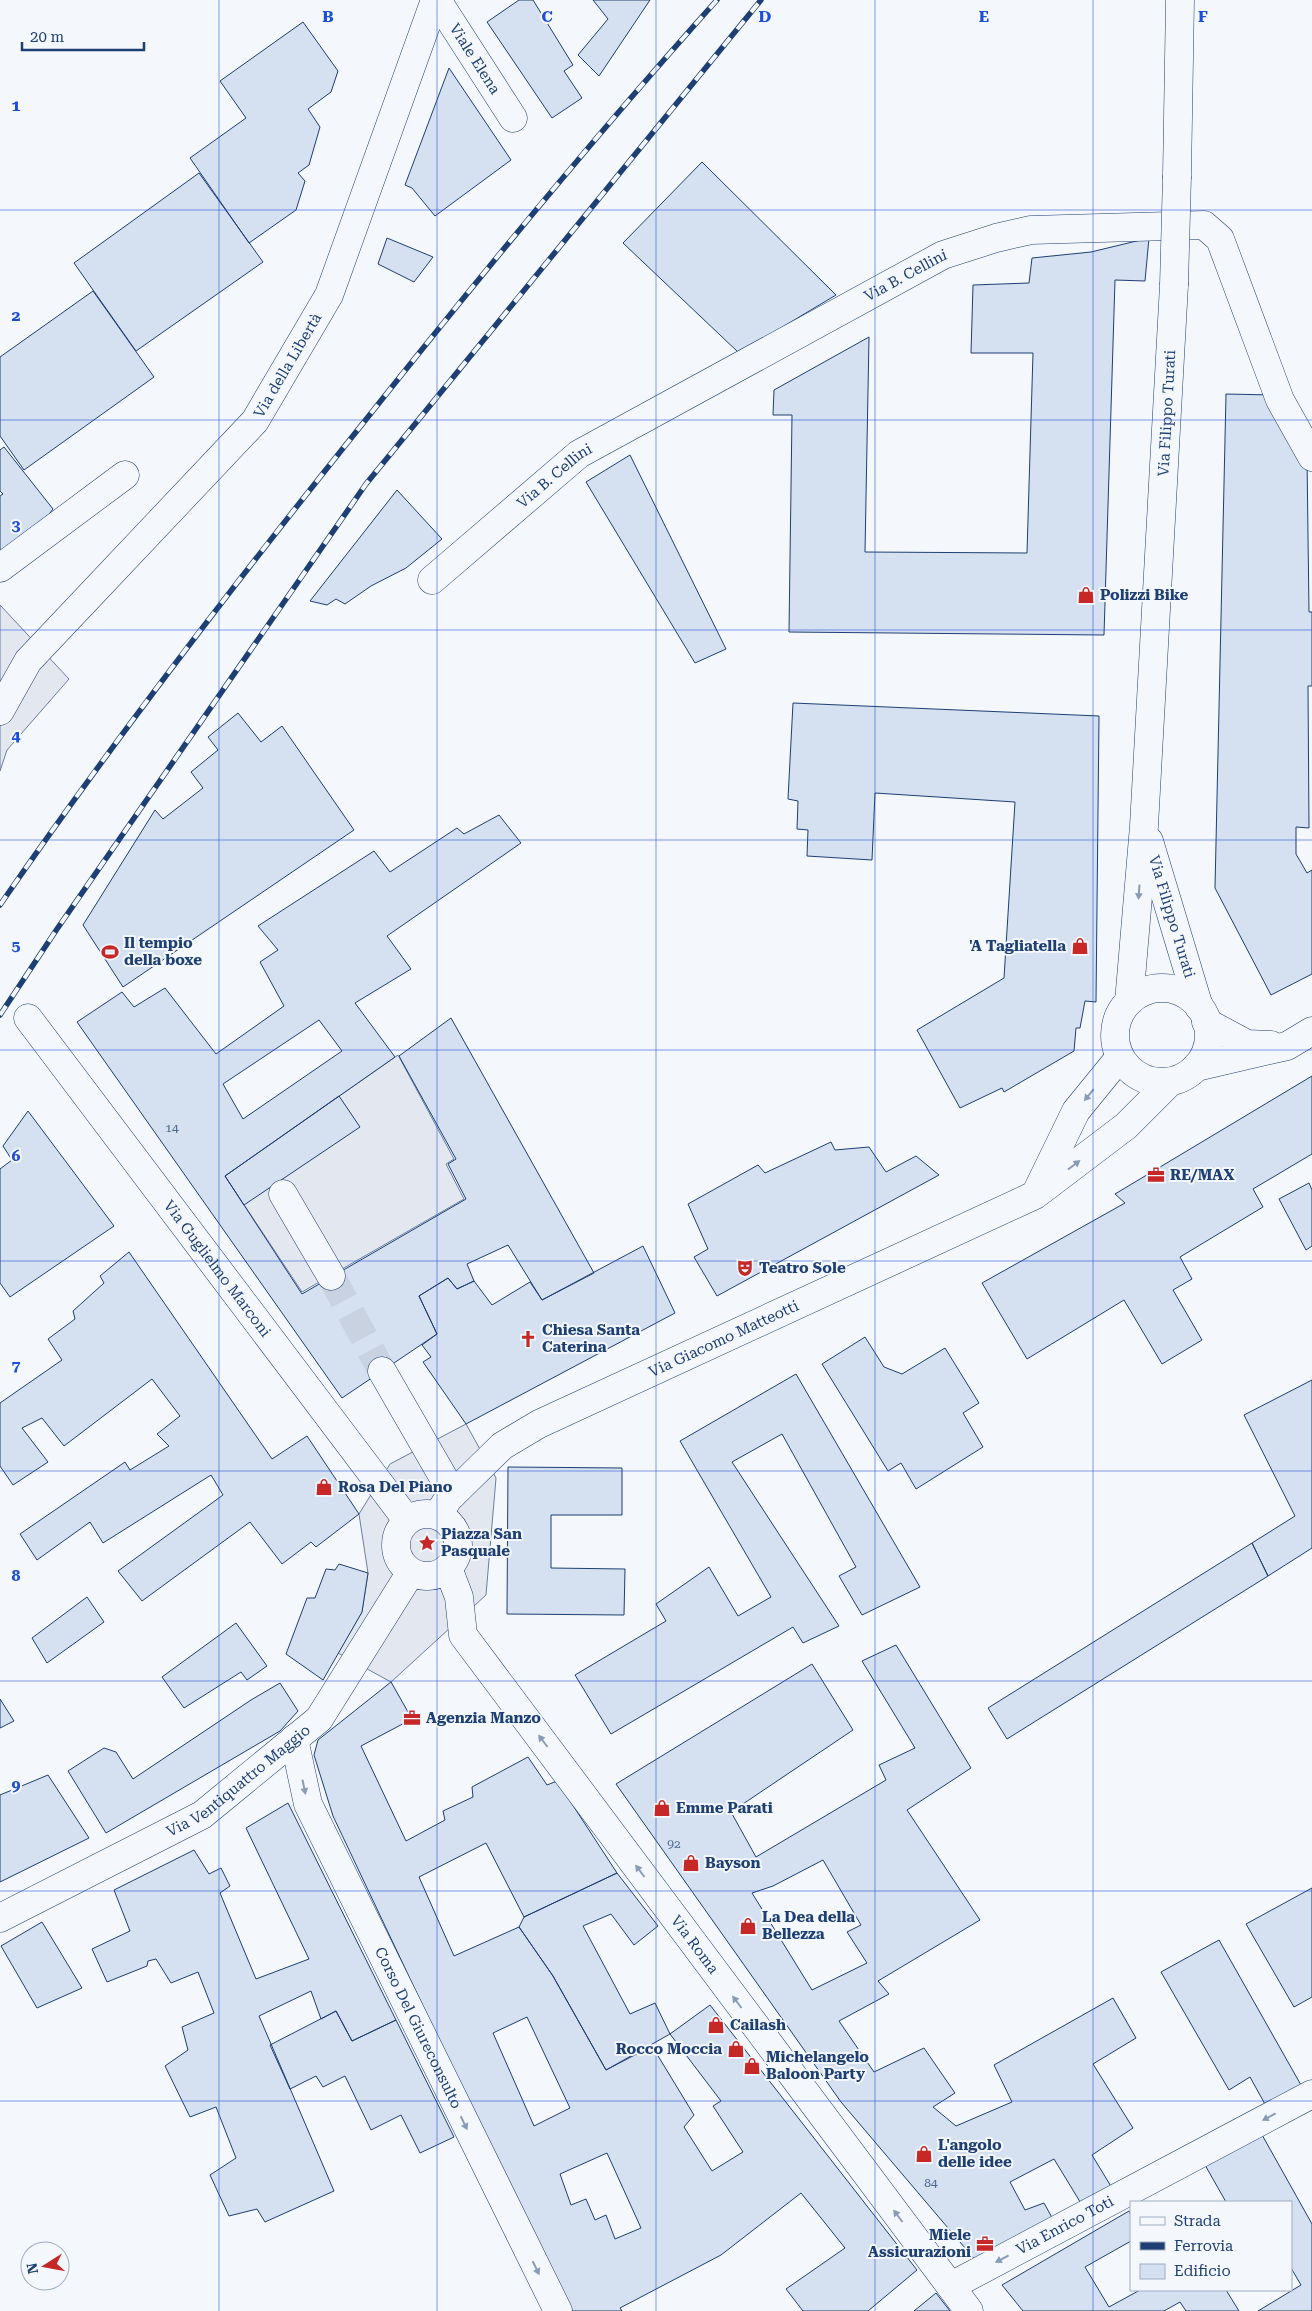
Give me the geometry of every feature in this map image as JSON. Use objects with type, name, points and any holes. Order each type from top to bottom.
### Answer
[{"type":"street","name":"Via della Libertà","points":[[28,661],[255,421],[329,294],[422,34],[436,0]]},
{"type":"street","name":"Viale Elena","points":[[436,0],[513,118]]},
{"type":"street","name":"Via Filippo Turati","points":[[1129,1002],[1144,826],[1174,285],[1180,0]]},
{"type":"street","name":"Via B. Cellini","points":[[432,580],[579,454],[943,255],[996,238],[1032,230],[1204,225],[1220,239],[1280,400],[1312,458]]},
{"type":"street","points":[[0,568],[125,475]]},
{"type":"street","points":[[0,674],[28,661]]},
{"type":"street","points":[[0,711],[28,661]]},
{"type":"street","name":"Via Filippo Turati","points":[[1144,826],[1203,1014]]},
{"type":"street","points":[[1203,1014],[1209,1038],[1205,1054],[1196,1067],[1184,1077],[1170,1082],[1155,1082],[1141,1078],[1129,1069],[1120,1057],[1115,1043],[1115,1028],[1120,1014],[1129,1002],[1141,993],[1157,989],[1173,990],[1188,996],[1203,1014],[1247,1044],[1288,1046]]},
{"type":"street","name":"Via Guglielmo Marconi","points":[[28,1018],[407,1520]]},
{"type":"street","points":[[1196,1067],[1288,1046],[1312,1031]]},
{"type":"street","points":[[1035,1195],[1076,1112],[1120,1057]]},
{"type":"street","name":"Via Giacomo Matteotti","points":[[445,1505],[502,1446],[538,1424],[1035,1195],[1126,1126],[1170,1082]]},
{"type":"street","points":[[283,1194],[331,1276]]},
{"type":"street","points":[[382,1371],[445,1505],[448,1521],[458,1540],[454,1560],[448,1568],[430,1576],[411,1572],[398,1558],[395,1548],[400,1528],[407,1520],[417,1514],[428,1513],[445,1505]]},
{"type":"street","name":"Via Roma","points":[[448,1568],[459,1597],[463,1635],[969,2311]]},
{"type":"street","name":"Via Ventiquattro Maggio","points":[[0,1918],[202,1815],[294,1740],[318,1719],[411,1572]]},
{"type":"street","name":"Corso Del Giureconsulto","points":[[294,1740],[308,1804],[558,2311]]},
{"type":"street","name":"Via Enrico Toti","points":[[951,2286],[1312,2094]]},
{"type":"shaded area","points":[[0,605],[69,679],[7,750],[0,771]]},
{"type":"shaded area","points":[[398,1055],[454,1159],[446,1164],[464,1199],[302,1292],[225,1176]]},
{"type":"shaded area","name":"Piazza San Pasquale","points":[[466,1424],[496,1478],[486,1595],[391,1682],[338,1653],[362,1612],[368,1573],[359,1514],[390,1464]]},
{"type":"building","points":[[519,0],[533,0],[573,65],[564,71],[582,98],[552,118],[487,22]]},
{"type":"building","points":[[593,0],[650,0],[599,76],[578,55],[608,19]]},
{"type":"building","points":[[303,22],[338,71],[331,92],[308,109],[320,127],[309,165],[298,173],[305,181],[296,210],[249,243],[190,158],[246,118],[220,81]]},
{"type":"building","points":[[449,68],[511,160],[435,216],[412,188],[405,185]]},
{"type":"building","points":[[702,162],[836,295],[739,353],[623,243]]},
{"type":"building","points":[[199,173],[263,262],[136,351],[74,263]]},
{"type":"building","points":[[387,238],[433,257],[414,282],[378,264]]},
{"type":"building","points":[[1149,238],[1145,281],[1115,280],[1104,635],[789,632],[792,415],[773,415],[774,390],[869,337],[865,552],[1027,553],[1033,353],[971,353],[973,285],[1029,283],[1032,258],[1091,252]]},
{"type":"building","points":[[93,291],[154,377],[24,470],[0,436],[0,357]]},
{"type":"building","points":[[1226,394],[1273,395],[1307,458],[1309,612],[1312,612],[1312,686],[1308,686],[1309,828],[1296,827],[1296,854],[1307,873],[1312,870],[1312,974],[1271,995],[1215,888]]},
{"type":"building","points":[[4,447],[53,509],[30,540],[0,556],[0,496],[3,494],[0,491],[0,450]]},
{"type":"building","points":[[630,455],[726,649],[695,663],[586,482]]},
{"type":"building","points":[[397,490],[442,539],[406,568],[371,586],[345,604],[336,599],[327,605],[310,601]]},
{"type":"building","points":[[793,703],[1099,716],[1096,1002],[1085,1001],[1080,1028],[1076,1028],[1074,1051],[1004,1092],[1002,1088],[960,1108],[917,1030],[1004,978],[1015,802],[875,793],[872,860],[807,856],[808,830],[797,829],[798,801],[788,799]]},
{"type":"building","points":[[238,713],[261,742],[282,726],[354,830],[123,987],[83,925],[155,810],[163,819],[203,788],[191,772],[218,750],[208,737]]},
{"type":"building","points":[[499,815],[521,843],[387,936],[411,969],[355,1003],[395,1057],[225,1176],[302,1294],[466,1199],[448,1164],[456,1159],[399,1056],[451,1018],[594,1273],[542,1300],[508,1245],[467,1264],[474,1281],[457,1289],[448,1278],[419,1296],[437,1334],[342,1398],[77,1022],[122,992],[134,1007],[165,988],[216,1054],[284,1006],[260,962],[278,950],[258,926],[374,851],[390,872],[457,828],[464,834]],"holes":[[[319,1020],[342,1051],[243,1119],[223,1084]]]},
{"type":"building","points":[[1312,1076],[1312,1154],[1253,1189],[1263,1207],[1180,1257],[1192,1279],[1173,1290],[1202,1340],[1162,1364],[1124,1300],[1027,1359],[982,1283],[1125,1203],[1115,1194]]},
{"type":"building","points":[[339,1096],[360,1127],[244,1205],[225,1176]]},
{"type":"building","points":[[28,1111],[114,1226],[10,1297],[0,1283],[0,1169],[12,1160],[3,1146]]},
{"type":"building","points":[[831,1142],[835,1150],[869,1147],[886,1172],[916,1156],[939,1175],[717,1296],[694,1257],[708,1249],[688,1204],[758,1165],[765,1173]]},
{"type":"building","points":[[1309,1183],[1312,1190],[1312,1246],[1306,1250],[1279,1199]]},
{"type":"building","name":"Chiesa Santa Caterina","points":[[643,1246],[675,1313],[466,1424],[423,1362],[431,1357],[422,1345],[437,1334],[419,1296],[448,1278],[457,1289],[474,1281],[492,1305],[530,1282],[542,1300]]},
{"type":"building","points":[[129,1252],[272,1459],[307,1436],[359,1514],[316,1547],[311,1542],[282,1564],[250,1522],[142,1601],[118,1571],[223,1495],[211,1475],[103,1543],[90,1522],[37,1560],[20,1534],[125,1462],[130,1470],[169,1446],[157,1434],[180,1416],[152,1379],[64,1446],[42,1418],[22,1428],[48,1462],[13,1485],[0,1466],[0,1403],[62,1360],[48,1339],[75,1319],[73,1311],[104,1283],[100,1276]]},
{"type":"building","points":[[865,1337],[884,1367],[902,1374],[945,1348],[979,1403],[963,1413],[983,1447],[916,1489],[901,1463],[888,1471],[822,1364]]},
{"type":"building","points":[[796,1374],[920,1587],[862,1615],[839,1576],[856,1567],[782,1434],[732,1462],[839,1626],[803,1643],[793,1627],[611,1734],[575,1675],[666,1621],[656,1604],[709,1567],[738,1616],[771,1597],[680,1441]]},
{"type":"building","points":[[1312,1380],[1312,1548],[1268,1576],[1252,1543],[1295,1516],[1244,1415]]},
{"type":"building","points":[[508,1467],[622,1468],[622,1515],[551,1515],[551,1568],[625,1569],[624,1615],[507,1614]]},
{"type":"building","points":[[1252,1543],[1268,1576],[1007,1739],[988,1708]]},
{"type":"building","points":[[339,1564],[368,1573],[362,1612],[323,1680],[286,1654],[307,1598],[315,1598],[326,1569],[335,1570]]},
{"type":"building","points":[[87,1597],[104,1622],[47,1663],[32,1638]]},
{"type":"building","points":[[236,1623],[267,1666],[247,1680],[241,1672],[184,1708],[162,1677]]},
{"type":"building","points":[[896,1645],[971,1768],[907,1810],[980,1920],[878,1981],[889,1994],[839,2021],[874,2072],[924,2048],[955,2093],[933,2107],[956,2126],[1012,2102],[994,2065],[1113,1998],[1136,2038],[1093,2064],[1133,2128],[1092,2155],[1112,2188],[1082,2205],[1054,2159],[1010,2182],[1025,2210],[1044,2203],[1055,2223],[982,2268],[841,2102],[616,1784],[812,1664],[853,1730],[731,1812],[756,1857],[886,1780],[879,1765],[915,1748],[862,1661]],"holes":[[[823,1860],[861,1925],[847,1932],[867,1963],[812,1990],[752,1893],[773,1886]]]},
{"type":"building","points":[[391,1682],[412,1719],[361,1746],[406,1841],[445,1820],[443,1811],[473,1797],[472,1787],[528,1757],[547,1785],[557,1781],[617,1873],[524,1917],[486,1843],[419,1877],[454,1956],[519,1927],[553,1976],[606,2070],[652,2046],[694,2115],[684,2127],[712,2171],[743,2152],[713,2106],[721,2101],[670,2034],[710,2005],[917,2270],[868,2311],[803,2311],[786,2289],[845,2248],[801,2193],[721,2255],[620,2308],[622,2311],[570,2311],[555,2285],[333,1816],[314,1755],[318,1740]],"holes":[[[527,2017],[570,2108],[534,2126],[493,2033]],[[607,2153],[641,2228],[615,2239],[606,2215],[595,2220],[586,2199],[571,2205],[560,2174]]]},
{"type":"building","points":[[280,1683],[298,1711],[280,1731],[106,1833],[68,1771],[104,1748],[116,1752],[133,1779],[251,1700]]},
{"type":"building","points":[[0,1699],[14,1721],[0,1728]]},
{"type":"building","points":[[48,1775],[89,1838],[0,1882],[0,1795]]},
{"type":"building","points":[[288,1803],[396,2020],[352,2041],[336,2011],[321,2019],[311,1991],[259,2016],[334,2191],[265,2222],[257,2209],[229,2216],[210,2175],[236,2158],[216,2107],[190,2117],[165,2066],[188,2050],[182,2027],[214,2013],[198,1972],[171,1983],[156,1959],[148,1961],[147,1966],[107,1982],[92,1949],[130,1931],[114,1890],[194,1850],[209,1874],[221,1868],[230,1886],[220,1893],[256,1979],[309,1959],[246,1828]]},
{"type":"building","points":[[617,1873],[658,1926],[634,1945],[611,1914],[583,1926],[630,2014],[655,2003],[670,2034],[606,2070],[553,1976],[519,1927],[524,1917]]},
{"type":"building","points":[[1312,1888],[1312,1997],[1294,2007],[1246,1924]]},
{"type":"building","points":[[42,1922],[82,1988],[37,2008],[1,1946]]},
{"type":"building","points":[[1219,1940],[1301,2085],[1266,2106],[1250,2077],[1229,2090],[1161,1972]]},
{"type":"building","points":[[336,2011],[352,2041],[396,2020],[454,2137],[420,2153],[401,2115],[371,2130],[345,2076],[323,2087],[316,2076],[290,2089],[270,2045]]},
{"type":"building","points":[[1261,2133],[1312,2224],[1312,2311],[1258,2311],[1301,2285],[1292,2270],[1292,2201],[1225,2201],[1205,2165]]},
{"type":"building","points":[[1129,2211],[1130,2242],[1085,2267],[1109,2307],[1138,2291],[1227,2291],[1239,2311],[1186,2311],[1180,2302],[1164,2311],[1023,2311],[1002,2285]]},
{"type":"building","points":[[936,2293],[950,2311],[914,2311]]},
{"type":"tunnel","points":[[331,1276],[382,1371]]},
{"type":"railway","points":[[0,905],[86,783],[313,486],[535,211],[717,0]]},
{"type":"railway","points":[[0,1015],[57,929],[366,484],[761,0]]},
{"type":"place","name":"Polizzi Bike","points":[[1086,595]]},
{"type":"place","name":"'A Tagliatella","points":[[1080,946]]},
{"type":"place","name":"Il tempio della boxe","points":[[110,952]]},
{"type":"place","name":"RE/MAX","points":[[1156,1175]]},
{"type":"place","name":"Teatro Sole","points":[[745,1268]]},
{"type":"place","name":"Chiesa Santa Caterina","points":[[528,1339]]},
{"type":"place","name":"Rosa Del Piano","points":[[324,1487]]},
{"type":"place","name":"Piazza San Pasquale","points":[[427,1543]]},
{"type":"place","name":"Agenzia Manzo","points":[[412,1718]]},
{"type":"place","name":"Emme Parati","points":[[662,1808]]},
{"type":"place","name":"Bayson","points":[[691,1863]]},
{"type":"place","name":"La Dea della Bellezza","points":[[748,1926]]},
{"type":"place","name":"Cailash","points":[[716,2025]]},
{"type":"place","name":"Rocco Moccia","points":[[736,2049]]},
{"type":"place","name":"Michelangelo Baloon Party","points":[[752,2066]]},
{"type":"place","name":"L'angolo delle idee","points":[[924,2154]]},
{"type":"place","name":"Miele Assicurazioni","points":[[985,2244]]}]
